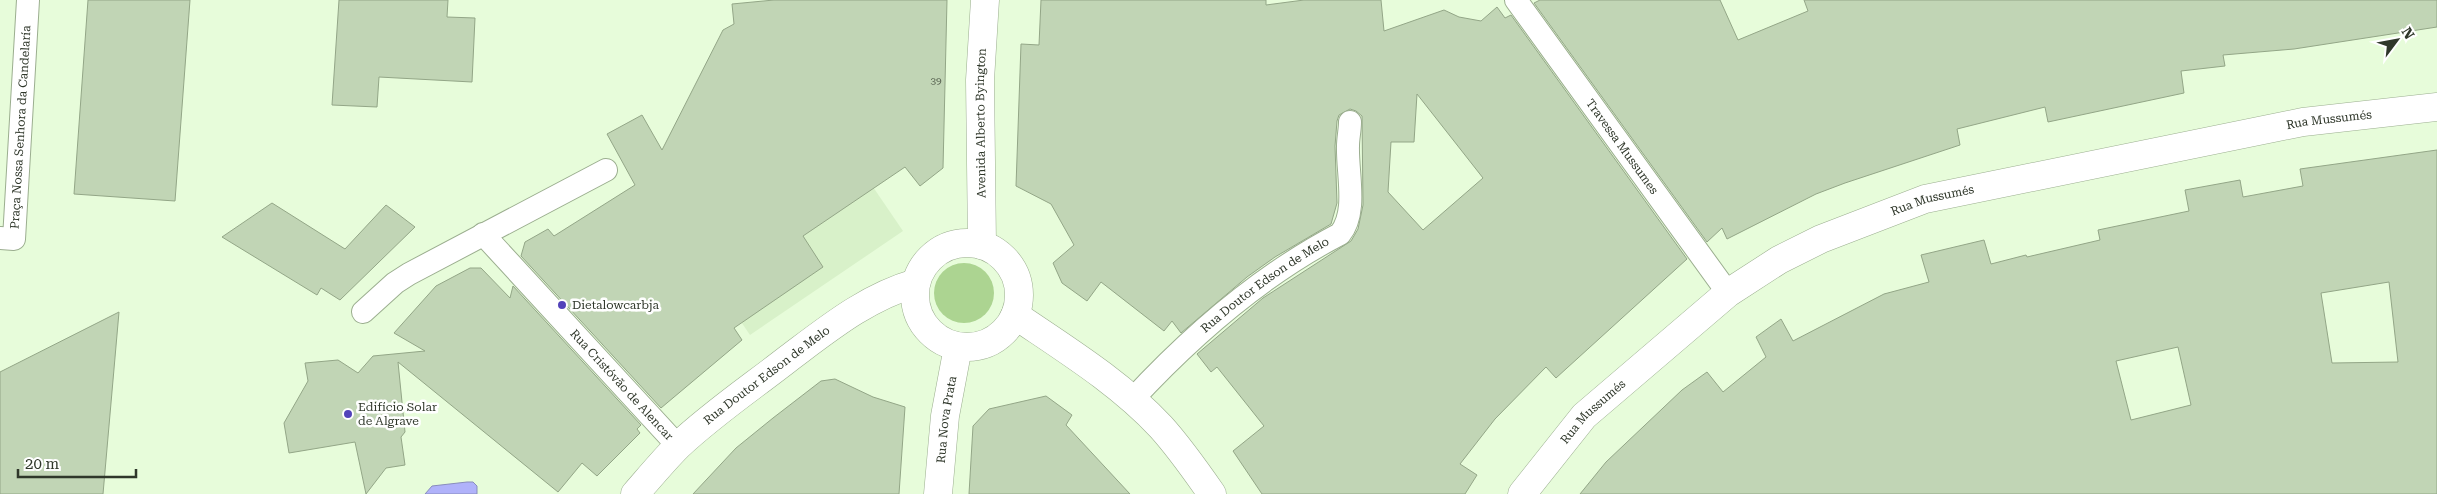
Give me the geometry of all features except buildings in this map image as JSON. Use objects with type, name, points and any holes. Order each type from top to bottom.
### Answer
[{"type":"street","name":"Avenida Alberto Byington","points":[[982,245],[980,80],[984,0]]},
{"type":"street","name":"Rua Mussumés","points":[[1522,494],[1584,416],[1728,293],[1779,260],[1821,239],[1925,200],[2303,122],[2437,107]]},
{"type":"street","points":[[965,243],[982,245],[997,253],[1010,265],[1017,280],[1018,298],[1015,315],[1006,330],[992,341],[975,346],[958,347],[942,341],[929,330],[919,316],[914,300],[916,283],[922,268],[933,254],[948,246],[965,243]]},
{"type":"street","name":"Rua Doutor Edson de Melo","points":[[635,494],[678,446],[747,388],[826,330],[875,298],[916,283]]},
{"type":"street","points":[[1015,315],[1074,354],[1132,400],[1160,426],[1192,465],[1212,494]]},
{"type":"street","name":"Rua Nova Prata","points":[[938,494],[944,416],[958,347]]},
{"type":"lane","name":"Praça Nossa Senhora da Candelaría","points":[[0,238],[14,239],[28,0]]},
{"type":"lane","name":"Travessa Mussumes","points":[[1516,0],[1728,293]]},
{"type":"lane","name":"Rua Doutor Edson de Melo","points":[[1132,400],[1167,362],[1208,326],[1285,267],[1340,234],[1344,229],[1350,199],[1348,146],[1350,122]]},
{"type":"lane","points":[[363,312],[409,274],[606,170]]},
{"type":"lane","name":"Rua Cristóvão de Alencar","points":[[483,234],[678,446]]},
{"type":"shaded area","points":[[826,118],[903,231],[750,335],[655,195]]},
{"type":"green space","points":[[958,263],[970,263],[981,268],[989,276],[994,287],[992,305],[981,318],[970,323],[958,323],[947,318],[939,310],[934,299],[934,287],[939,276],[947,268]]},
{"type":"water","points":[[473,482],[477,486],[477,494],[425,494],[432,486]]},
{"type":"place","name":"Dietalowcarbja","points":[[562,305]]},
{"type":"place","name":"Edifício Solar de Algrave","points":[[348,414]]}]
